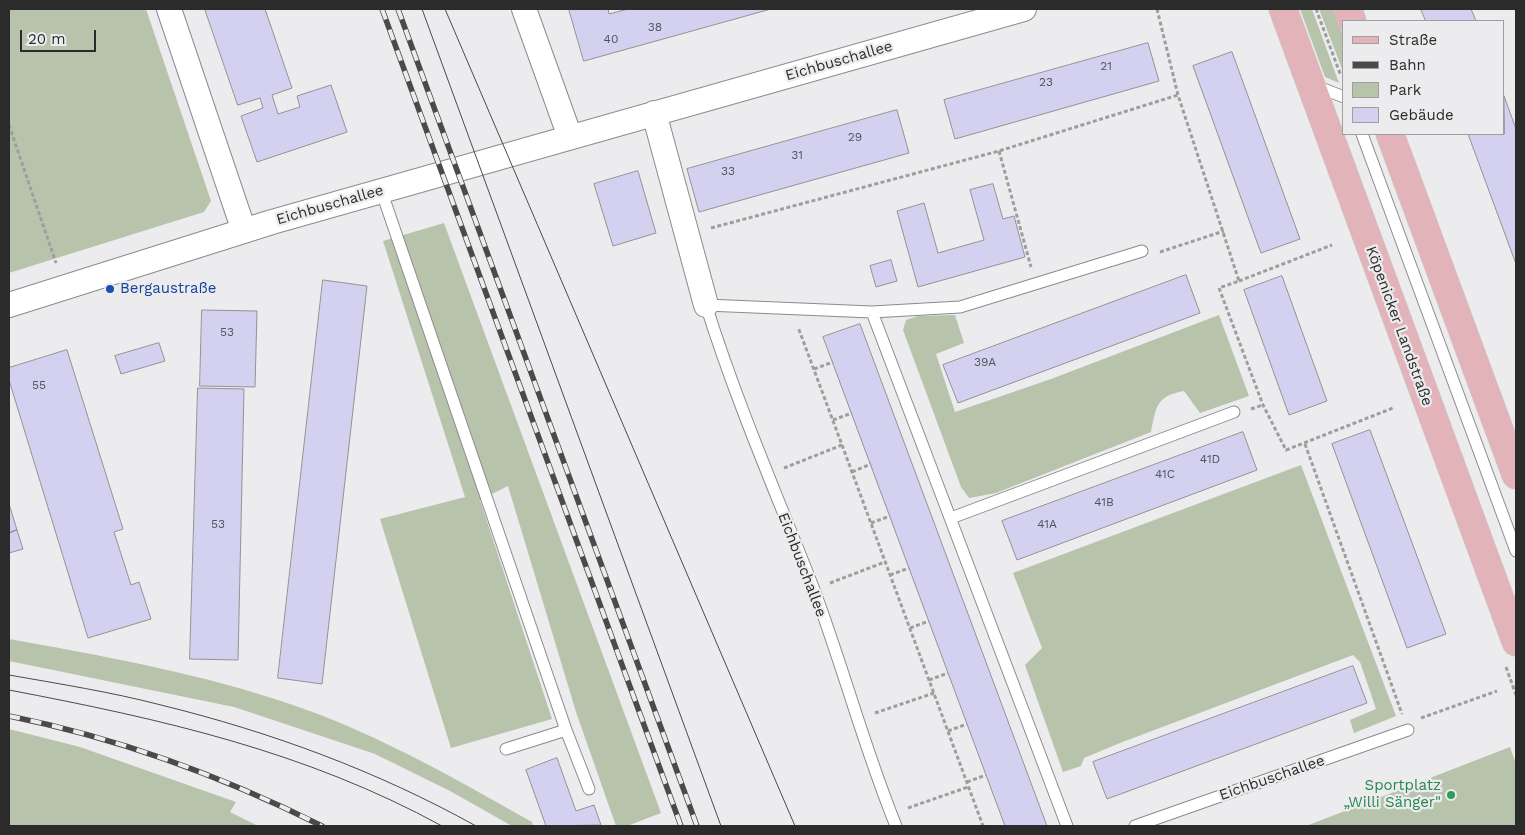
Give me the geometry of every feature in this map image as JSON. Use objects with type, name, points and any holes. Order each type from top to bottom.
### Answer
[{"type":"main road","name":"Köpenicker Landstraße","points":[[1283,9],[1516,642]]},
{"type":"main road","points":[[1390,135],[1516,475]]},
{"type":"street","points":[[168,9],[244,231]]},
{"type":"street","points":[[524,9],[570,137]]},
{"type":"street","name":"Eichbuschallee","points":[[9,305],[382,190],[1024,9]]},
{"type":"street","name":"Eichbuschallee","points":[[654,113],[706,305]]},
{"type":"lane","points":[[1309,83],[1342,96]]},
{"type":"lane","points":[[1362,135],[1516,551]]},
{"type":"lane","points":[[382,190],[566,730],[589,789]]},
{"type":"lane","points":[[706,305],[872,312],[960,307],[1142,251]]},
{"type":"lane","name":"Eichbuschallee","points":[[706,305],[767,474],[814,589],[856,720],[896,826]]},
{"type":"lane","points":[[872,312],[1067,826]]},
{"type":"lane","points":[[951,518],[1234,412]]},
{"type":"lane","points":[[506,749],[566,730]]},
{"type":"lane","name":"Eichbuschallee","points":[[1135,826],[1408,730]]},
{"type":"path","points":[[1157,9],[1178,95],[1224,231],[1239,282]]},
{"type":"path","points":[[1316,9],[1342,79]]},
{"type":"path","points":[[686,234],[999,151],[1178,95]]},
{"type":"path","points":[[9,125],[56,263]]},
{"type":"path","points":[[999,151],[1036,285]]},
{"type":"path","points":[[1142,251],[1153,254],[1224,231]]},
{"type":"path","points":[[1332,245],[1239,282],[1219,288],[1263,405],[1286,450],[1392,408]]},
{"type":"path","points":[[792,309],[983,826]]},
{"type":"path","points":[[814,369],[833,362]]},
{"type":"path","points":[[833,420],[852,413]]},
{"type":"path","points":[[1305,444],[1408,730],[1417,720],[1497,691]]},
{"type":"path","points":[[767,474],[842,445]]},
{"type":"path","points":[[852,472],[871,464]]},
{"type":"path","points":[[871,523],[890,516]]},
{"type":"path","points":[[814,589],[885,562]]},
{"type":"path","points":[[890,575],[909,568]]},
{"type":"path","points":[[910,628],[929,621]]},
{"type":"path","points":[[929,680],[948,673]]},
{"type":"path","points":[[856,720],[934,693]]},
{"type":"path","points":[[948,731],[967,724]]},
{"type":"path","points":[[967,782],[986,775]]},
{"type":"path","points":[[892,814],[968,787]]},
{"type":"green space","points":[[9,9],[146,9],[211,201],[204,212],[9,273]]},
{"type":"green space","points":[[1300,9],[1312,9],[1339,83],[1325,77]]},
{"type":"green space","points":[[1319,9],[1333,9],[1342,33],[1342,69]]},
{"type":"green space","points":[[444,223],[661,813],[627,826],[616,826],[576,712],[508,486],[480,500],[552,719],[451,748],[380,519],[465,497],[383,241]]},
{"type":"green space","points":[[955,315],[964,343],[936,354],[955,412],[1051,379],[1219,315],[1249,396],[1200,413],[1184,391],[1175,393],[1159,404],[1154,416],[1151,432],[996,493],[969,498],[961,487],[903,330],[906,320],[918,316]]},
{"type":"green space","points":[[1301,465],[1396,716],[1354,733],[1350,720],[1376,709],[1360,662],[1353,655],[1120,743],[1084,758],[1081,766],[1063,772],[1025,665],[1042,648],[1013,573]]},
{"type":"green space","points":[[9,639],[176,672],[242,689],[309,711],[375,738],[407,754],[532,822],[533,826],[512,826],[450,791],[375,754],[234,707],[9,661]]},
{"type":"green space","points":[[9,729],[80,747],[236,802],[230,812],[258,826],[9,825]]},
{"type":"green space","name":"Sportplatz „Willi Sänger\"","points":[[1510,747],[1516,764],[1516,826],[1306,826]]},
{"type":"building","points":[[205,9],[265,9],[292,88],[272,95],[278,114],[300,107],[297,96],[331,85],[347,132],[257,162],[241,116],[263,108],[260,98],[238,105]]},
{"type":"building","points":[[569,9],[608,9],[609,14],[628,9],[771,9],[584,61]]},
{"type":"building","points":[[1421,9],[1471,9],[1476,20],[1426,20]]},
{"type":"building","points":[[1148,43],[1159,81],[955,139],[944,100]]},
{"type":"building","points":[[1232,52],[1300,239],[1261,253],[1193,66]]},
{"type":"building","points":[[1505,99],[1516,129],[1516,264],[1468,135],[1505,135]]},
{"type":"building","points":[[897,110],[909,153],[699,212],[687,169]]},
{"type":"building","points":[[638,171],[656,233],[613,246],[594,184]]},
{"type":"building","points":[[993,184],[1003,219],[1014,216],[1025,257],[918,287],[897,211],[924,203],[938,253],[984,240],[970,190]]},
{"type":"building","points":[[891,260],[897,281],[876,287],[870,266]]},
{"type":"building","points":[[1186,275],[1200,313],[958,403],[943,365]]},
{"type":"building","points":[[1282,276],[1327,401],[1289,415],[1244,290]]},
{"type":"building","points":[[323,280],[367,286],[322,684],[278,678]]},
{"type":"building","points":[[202,310],[257,311],[255,387],[200,386]]},
{"type":"building","points":[[860,324],[1047,826],[1005,826],[823,337]]},
{"type":"building","points":[[159,343],[165,361],[121,374],[115,356]]},
{"type":"building","points":[[67,350],[123,529],[114,532],[131,585],[139,582],[151,619],[88,638],[9,380],[9,368]]},
{"type":"building","points":[[198,388],[244,389],[238,660],[190,659]]},
{"type":"building","points":[[1370,430],[1446,634],[1407,648],[1332,444]]},
{"type":"building","points":[[1243,432],[1257,470],[1017,560],[1002,521]]},
{"type":"building","points":[[9,504],[17,530],[9,533]]},
{"type":"building","points":[[17,530],[23,549],[9,553],[9,533]]},
{"type":"building","points":[[1353,666],[1367,703],[1107,799],[1093,762]]},
{"type":"building","points":[[557,758],[576,811],[594,805],[601,825],[546,826],[526,770]]},
{"type":"tram line","points":[[422,9],[721,826]]},
{"type":"tram line","points":[[445,9],[795,826]]},
{"type":"tram line","points":[[9,675],[123,696],[243,728],[323,755],[362,771],[439,806],[476,826]]},
{"type":"tram line","points":[[9,690],[122,713],[231,741],[338,777],[442,826]]},
{"type":"railway","points":[[382,9],[681,826]]},
{"type":"railway","points":[[398,9],[697,826]]},
{"type":"railway","points":[[9,716],[90,735],[169,760],[246,791],[322,826]]},
{"type":"place","name":"Bergaustraße","points":[[110,289]]},
{"type":"place","name":"Sportplatz „Willi Sänger\"","points":[[1451,795]]}]
